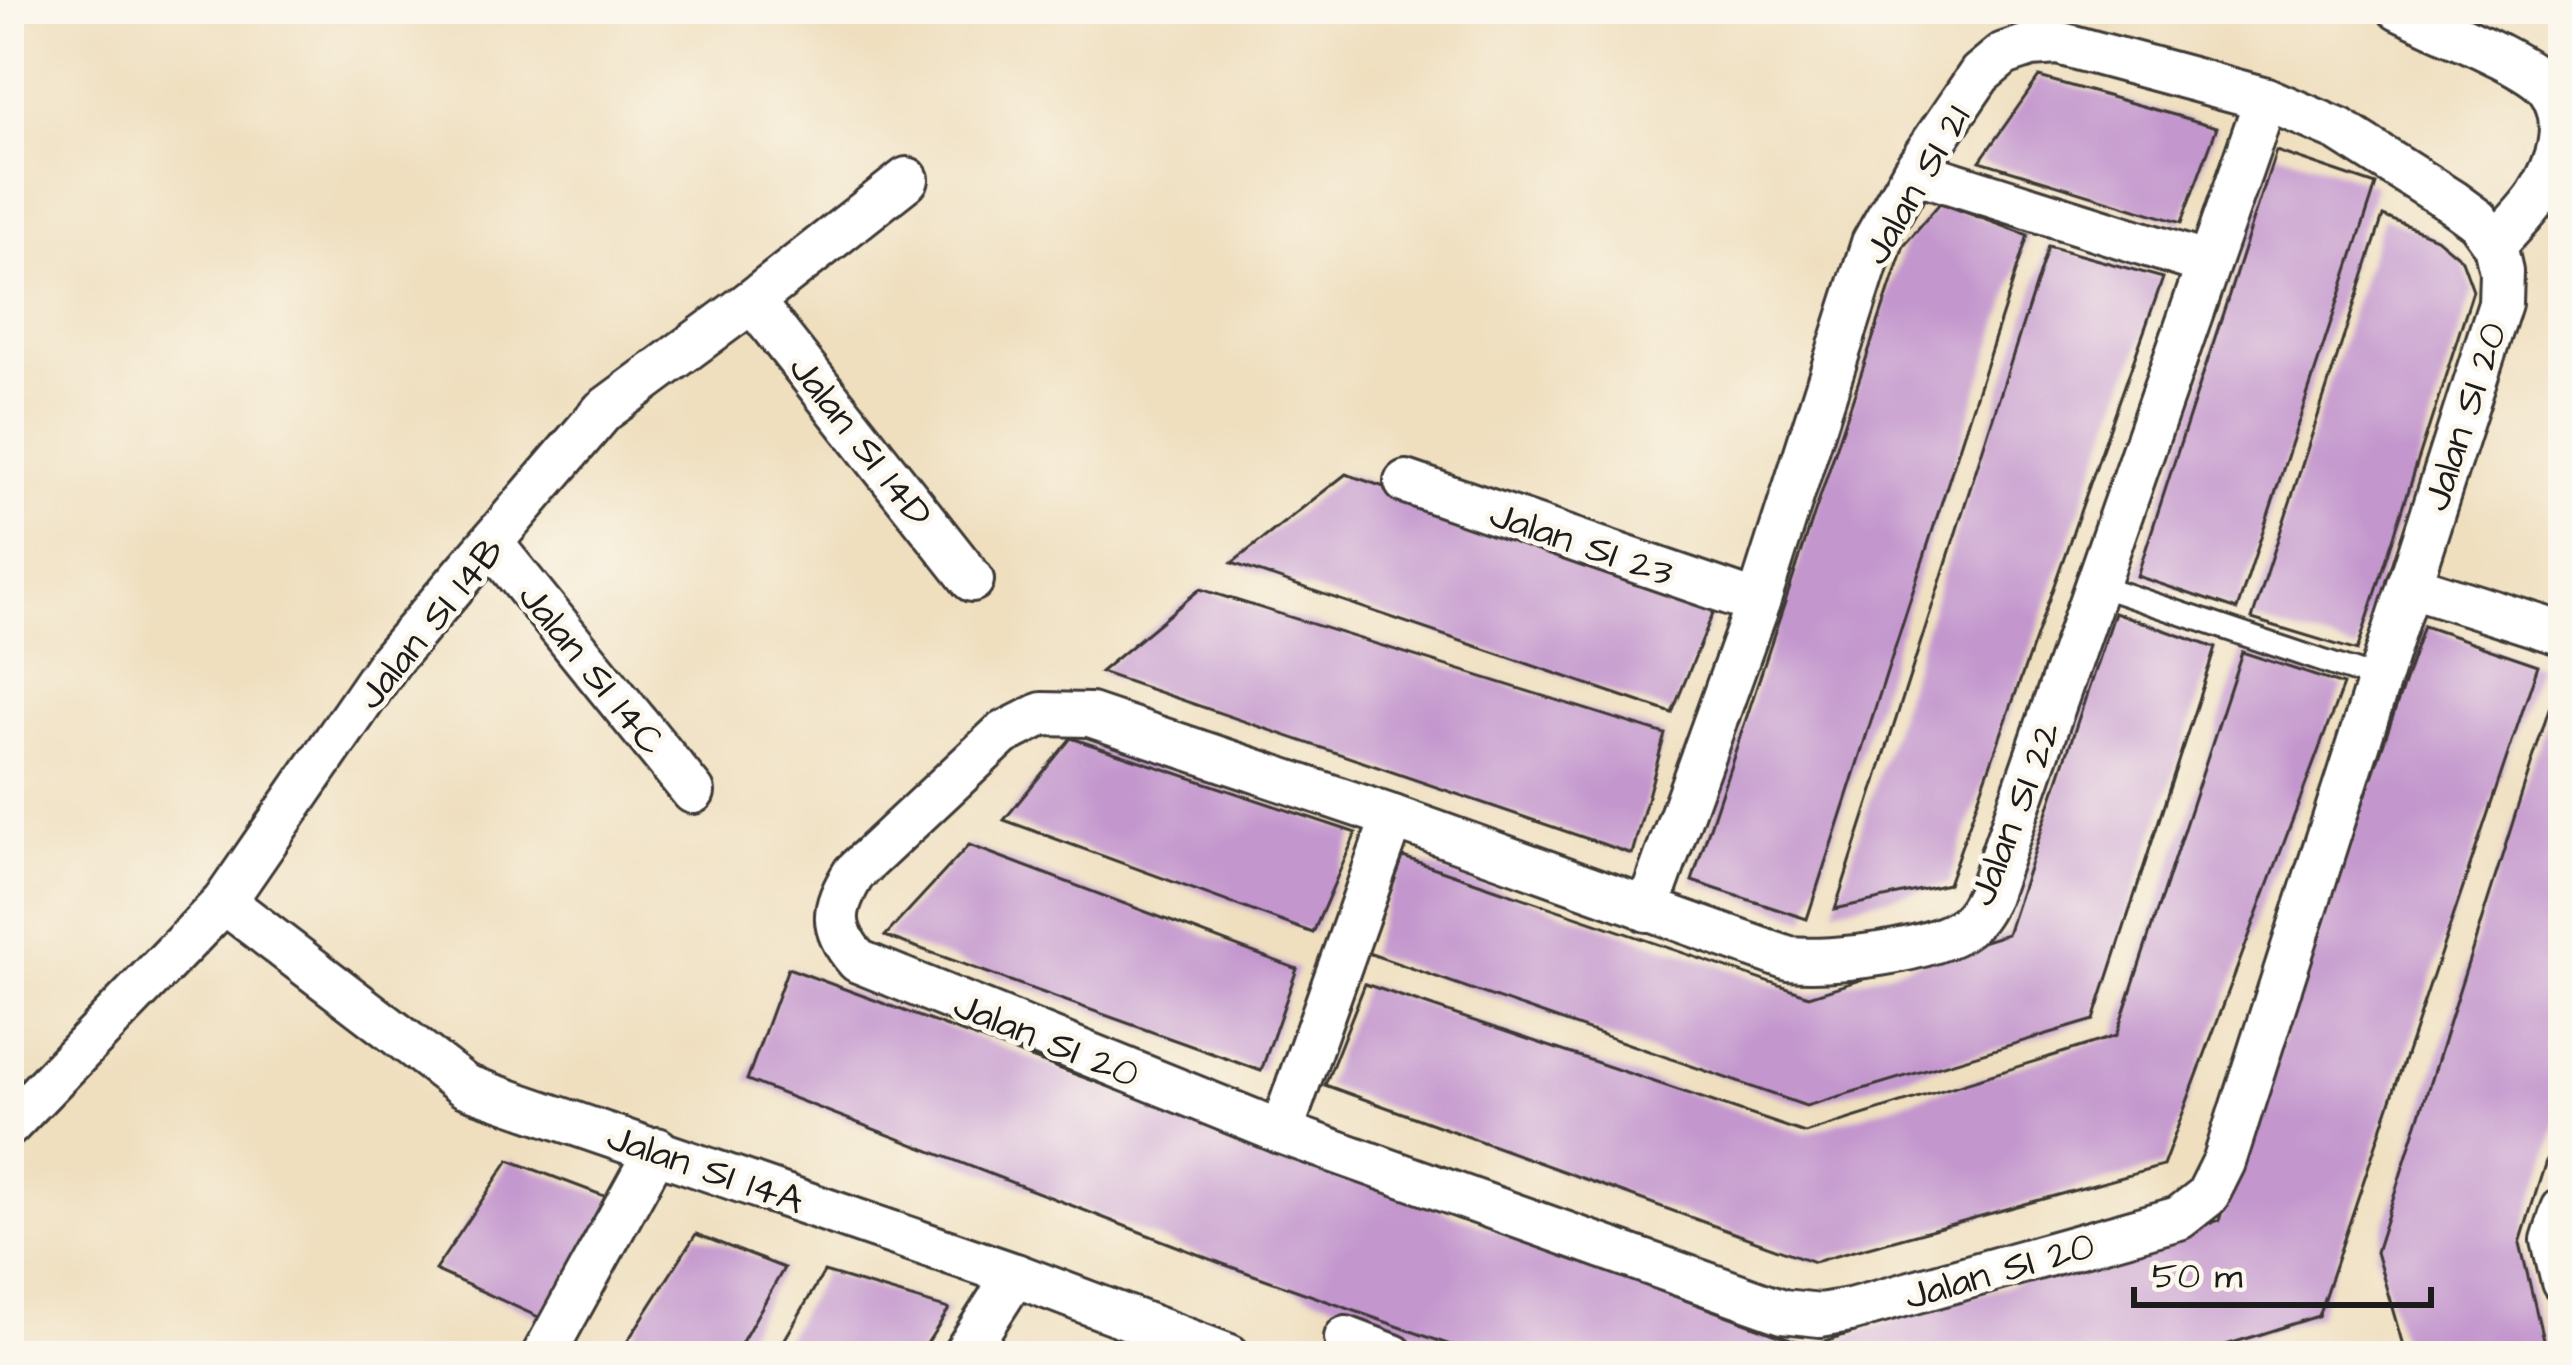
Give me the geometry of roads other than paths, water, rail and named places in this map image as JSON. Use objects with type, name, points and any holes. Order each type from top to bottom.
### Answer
[{"type":"street","points":[[2399,9],[2524,70],[2547,86],[2560,109],[2561,140],[2553,170],[2536,199],[2494,244]]},
{"type":"street","name":"Jalan SI 21","points":[[1647,910],[1758,603],[1873,244],[1914,171],[1980,74],[2004,54],[2058,43],[2266,99],[2338,130],[2451,201],[2477,220],[2494,244]]},
{"type":"street","name":"Jalan SI 22","points":[[857,961],[842,944],[836,922],[838,898],[854,873],[1002,734],[1042,714],[1090,715],[1393,817],[1759,950],[1817,961],[1841,960],[1944,939],[1964,928],[1978,915],[1988,895],[2266,99]]},
{"type":"street","points":[[1914,171],[2208,264]]},
{"type":"street","name":"Jalan SI 14B","points":[[9,1125],[224,902],[390,662],[603,411],[907,179]]},
{"type":"street","name":"Jalan SI 20","points":[[857,961],[1281,1132],[1783,1311],[1820,1315],[1850,1310],[2179,1218],[2207,1196],[2224,1162],[2500,303],[2494,244]]},
{"type":"street","name":"Jalan SI 14D","points":[[752,301],[972,580]]},
{"type":"street","name":"Jalan SI 23","points":[[1406,482],[1758,603]]},
{"type":"street","name":"Jalan SI 14C","points":[[492,544],[693,792]]},
{"type":"street","points":[[2409,585],[2563,634]]},
{"type":"street","points":[[1281,1132],[1393,817]]},
{"type":"street","name":"Jalan SI 14A","points":[[224,902],[465,1086],[1015,1275],[1229,1356]]},
{"type":"street","points":[[542,1356],[658,1149]]},
{"type":"street","points":[[2563,1209],[2553,1240],[2563,1281]]},
{"type":"street","points":[[963,1356],[1015,1275]]},
{"type":"street","points":[[1346,1338],[1393,1356]]},
{"type":"lane","points":[[2096,584],[2379,680]]}]
